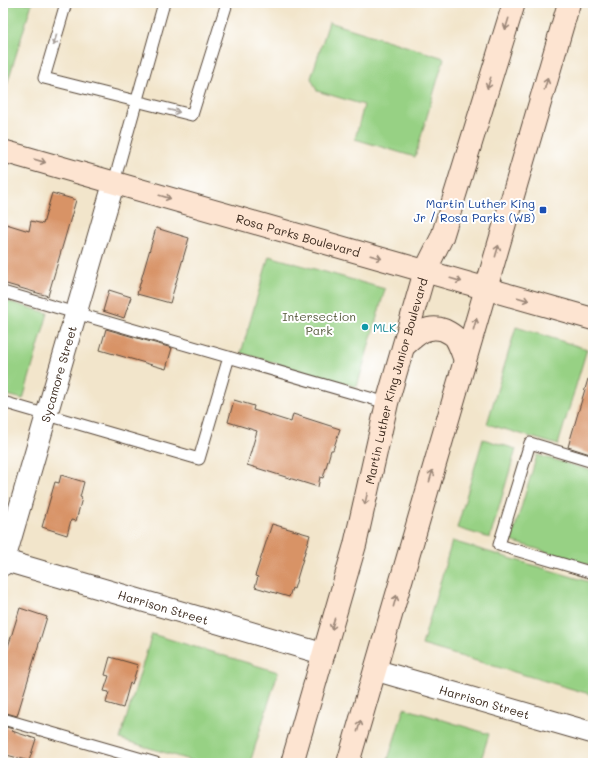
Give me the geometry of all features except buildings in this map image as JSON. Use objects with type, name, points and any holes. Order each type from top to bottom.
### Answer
[{"type":"main road","name":"Martin Luther King Junior Boulevard","points":[[296,757],[355,545],[387,403],[425,272],[442,236],[514,3]]},
{"type":"main road","points":[[348,763],[569,3]]},
{"type":"main road","name":"Rosa Parks Boulevard","points":[[3,151],[593,319]]},
{"type":"main road","points":[[404,346],[424,330],[432,328],[441,329],[454,336],[465,360]]},
{"type":"street","name":"Sycamore Street","points":[[3,562],[114,182]]},
{"type":"street","name":"Harrison Street","points":[[3,562],[324,654]]},
{"type":"street","name":"Harrison Street","points":[[375,670],[593,733]]},
{"type":"lane","points":[[66,3],[44,78],[192,115],[227,3]]},
{"type":"lane","points":[[114,182],[164,3]]},
{"type":"lane","points":[[3,292],[387,403]]},
{"type":"lane","points":[[3,402],[199,459],[229,357]]},
{"type":"lane","points":[[593,462],[530,443],[499,545],[593,573]]},
{"type":"lane","points":[[3,719],[156,763]]},
{"type":"green space","points":[[3,3],[32,3],[3,97]]},
{"type":"green space","points":[[329,22],[444,58],[415,157],[355,139],[364,105],[317,91],[311,78]]},
{"type":"green space","name":"Intersection Park","points":[[269,256],[385,289],[357,387],[241,353]]},
{"type":"green space","points":[[3,300],[48,313],[23,399],[3,394]]},
{"type":"green space","points":[[516,327],[587,349],[558,445],[487,424]]},
{"type":"green space","points":[[483,439],[516,449],[490,538],[457,528]]},
{"type":"green space","points":[[537,455],[593,471],[593,566],[511,541]]},
{"type":"green space","points":[[452,541],[593,583],[593,695],[422,645]]},
{"type":"green space","points":[[152,634],[278,672],[250,763],[199,763],[120,739]]},
{"type":"green space","points":[[404,708],[489,734],[480,763],[387,763]]},
{"type":"place","name":"Martin Luther King Jr / Rosa Parks (WB)","points":[[543,210]]},
{"type":"place","name":"MLK","points":[[365,327]]}]
